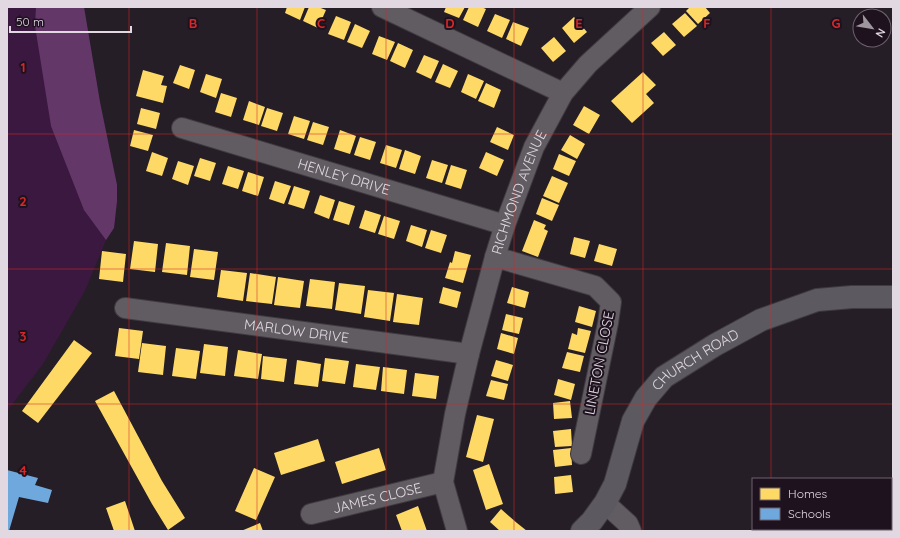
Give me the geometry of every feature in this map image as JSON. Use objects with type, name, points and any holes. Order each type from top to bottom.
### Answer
[{"type":"street","points":[[382,7],[563,93]]},
{"type":"street","name":"RICHMOND AVENUE","points":[[443,482],[455,414],[495,256],[534,147],[563,93],[588,64],[650,7]]},
{"type":"street","name":"HENLEY DRIVE","points":[[182,128],[505,225]]},
{"type":"street","name":"LINETON CLOSE","points":[[495,256],[595,286],[611,302],[608,323],[580,454]]},
{"type":"street","name":"CHURCH ROAD","points":[[582,531],[592,522],[605,503],[615,484],[633,421],[646,398],[664,376],[715,345],[761,320],[817,300],[852,297],[893,297]]},
{"type":"street","name":"MARLOW DRIVE","points":[[125,308],[469,354]]},
{"type":"street","points":[[443,482],[458,531]]},
{"type":"street","name":"JAMES CLOSE","points":[[311,514],[443,482]]},
{"type":"street","points":[[605,503],[628,524],[631,531]]},
{"type":"shaded area","points":[[7,7],[84,7],[100,102],[117,185],[117,201],[114,228],[106,240],[85,291],[43,364],[7,411]]},
{"type":"shaded area","points":[[36,7],[84,7],[100,102],[117,185],[114,228],[106,240],[84,210],[51,126],[35,26]]},
{"type":"building: Homes","points":[[287,7],[305,7],[300,20],[285,13]]},
{"type":"building: Homes","points":[[309,7],[318,7],[326,10],[318,28],[303,21]]},
{"type":"building: Homes","points":[[446,7],[465,7],[459,18],[444,12]]},
{"type":"building: Homes","points":[[469,7],[481,7],[486,9],[478,27],[463,20]]},
{"type":"building: Homes","points":[[690,7],[705,7],[710,13],[698,24],[686,11]]},
{"type":"building: Homes","points":[[685,13],[697,26],[684,37],[672,24]]},
{"type":"building: Homes","points":[[495,14],[510,20],[502,38],[487,31]]},
{"type":"building: Homes","points":[[336,16],[351,22],[344,40],[328,34]]},
{"type":"building: Homes","points":[[574,17],[587,32],[574,43],[562,28]]},
{"type":"building: Homes","points":[[513,22],[529,28],[521,46],[506,39]]},
{"type":"building: Homes","points":[[355,24],[370,31],[362,48],[347,42]]},
{"type":"building: Homes","points":[[664,32],[676,45],[663,56],[651,43]]},
{"type":"building: Homes","points":[[379,36],[395,42],[387,60],[372,54]]},
{"type":"building: Homes","points":[[554,37],[566,51],[553,62],[541,48]]},
{"type":"building: Homes","points":[[398,43],[413,50],[405,68],[390,61]]},
{"type":"building: Homes","points":[[424,55],[439,61],[431,79],[416,72]]},
{"type":"building: Homes","points":[[443,64],[458,71],[450,88],[435,82]]},
{"type":"building: Homes","points":[[180,65],[195,70],[189,89],[173,83]]},
{"type":"building: Homes","points":[[143,70],[164,76],[161,85],[167,86],[163,103],[136,96]]},
{"type":"building: Homes","points":[[643,72],[656,85],[646,94],[654,103],[632,123],[611,101]]},
{"type":"building: Homes","points":[[206,74],[222,79],[216,98],[200,92]]},
{"type":"building: Homes","points":[[468,74],[484,81],[476,99],[461,92]]},
{"type":"building: Homes","points":[[486,83],[501,90],[494,108],[478,101]]},
{"type":"building: Homes","points":[[221,93],[237,98],[231,117],[215,112]]},
{"type":"building: Homes","points":[[249,101],[265,107],[259,125],[243,120]]},
{"type":"building: Homes","points":[[584,106],[600,115],[589,134],[573,125]]},
{"type":"building: Homes","points":[[141,108],[160,113],[156,129],[137,124]]},
{"type":"building: Homes","points":[[267,108],[283,113],[277,131],[261,126]]},
{"type":"building: Homes","points":[[294,116],[310,121],[304,139],[288,134]]},
{"type":"building: Homes","points":[[313,122],[329,127],[323,145],[307,140]]},
{"type":"building: Homes","points":[[497,127],[514,135],[508,150],[490,142]]},
{"type":"building: Homes","points":[[134,130],[153,135],[148,151],[130,146]]},
{"type":"building: Homes","points":[[340,130],[356,136],[350,154],[334,149]]},
{"type":"building: Homes","points":[[570,135],[585,144],[577,159],[561,150]]},
{"type":"building: Homes","points":[[360,137],[376,142],[370,160],[354,155]]},
{"type":"building: Homes","points":[[386,145],[402,150],[396,168],[380,163]]},
{"type":"building: Homes","points":[[405,150],[421,156],[415,174],[399,169]]},
{"type":"building: Homes","points":[[152,152],[168,158],[162,176],[146,171]]},
{"type":"building: Homes","points":[[486,152],[504,160],[497,176],[479,168]]},
{"type":"building: Homes","points":[[559,154],[576,161],[569,176],[553,169]]},
{"type":"building: Homes","points":[[200,158],[216,163],[210,181],[194,176]]},
{"type":"building: Homes","points":[[432,160],[448,165],[442,183],[426,178]]},
{"type":"building: Homes","points":[[178,161],[194,166],[188,185],[172,179]]},
{"type":"building: Homes","points":[[451,165],[467,170],[461,189],[445,184]]},
{"type":"building: Homes","points":[[228,166],[244,171],[238,189],[222,184]]},
{"type":"building: Homes","points":[[248,172],[264,177],[258,196],[242,191]]},
{"type":"building: Homes","points":[[552,176],[568,183],[559,203],[543,196]]},
{"type":"building: Homes","points":[[275,181],[291,186],[284,204],[269,199]]},
{"type":"building: Homes","points":[[294,186],[310,191],[304,209],[288,204]]},
{"type":"building: Homes","points":[[320,195],[335,200],[329,219],[314,213]]},
{"type":"building: Homes","points":[[542,198],[559,205],[552,221],[536,214]]},
{"type":"building: Homes","points":[[339,201],[355,206],[349,225],[333,220]]},
{"type":"building: Homes","points":[[365,210],[381,215],[375,233],[359,228]]},
{"type":"building: Homes","points":[[384,216],[400,221],[394,239],[378,234]]},
{"type":"building: Homes","points":[[534,220],[546,225],[544,229],[548,231],[538,257],[522,251]]},
{"type":"building: Homes","points":[[411,225],[427,230],[422,247],[406,241]]},
{"type":"building: Homes","points":[[431,230],[447,235],[441,253],[425,248]]},
{"type":"building: Homes","points":[[574,237],[590,241],[585,258],[570,254]]},
{"type":"building: Homes","points":[[134,241],[158,244],[155,272],[130,269]]},
{"type":"building: Homes","points":[[166,243],[190,246],[187,275],[162,272]]},
{"type":"building: Homes","points":[[599,244],[617,249],[612,266],[594,261]]},
{"type":"building: Homes","points":[[194,249],[218,252],[214,280],[190,277]]},
{"type":"building: Homes","points":[[102,251],[126,254],[123,282],[99,279]]},
{"type":"building: Homes","points":[[455,251],[471,255],[463,283],[445,278],[450,262],[452,263]]},
{"type":"building: Homes","points":[[221,270],[247,273],[243,301],[217,297]]},
{"type":"building: Homes","points":[[250,273],[276,277],[272,304],[246,301]]},
{"type":"building: Homes","points":[[278,277],[304,281],[300,308],[274,305]]},
{"type":"building: Homes","points":[[310,279],[335,282],[332,309],[306,306]]},
{"type":"building: Homes","points":[[339,283],[365,286],[361,314],[335,310]]},
{"type":"building: Homes","points":[[443,287],[461,292],[457,308],[439,303]]},
{"type":"building: Homes","points":[[512,287],[529,292],[525,308],[507,303]]},
{"type":"building: Homes","points":[[368,290],[394,293],[390,321],[364,317]]},
{"type":"building: Homes","points":[[397,294],[423,298],[419,325],[393,322]]},
{"type":"building: Homes","points":[[579,306],[596,311],[592,327],[575,322]]},
{"type":"building: Homes","points":[[506,314],[523,318],[519,334],[502,330]]},
{"type":"building: Homes","points":[[119,328],[143,331],[139,359],[115,356]]},
{"type":"building: Homes","points":[[578,328],[591,331],[585,353],[568,349],[572,333],[577,335]]},
{"type":"building: Homes","points":[[501,333],[518,338],[514,354],[497,349]]},
{"type":"building: Homes","points":[[74,340],[92,353],[38,423],[22,411]]},
{"type":"building: Homes","points":[[142,343],[166,346],[163,375],[138,372]]},
{"type":"building: Homes","points":[[204,344],[228,347],[225,376],[200,373]]},
{"type":"building: Homes","points":[[176,348],[200,351],[196,379],[172,376]]},
{"type":"building: Homes","points":[[238,350],[262,354],[258,379],[234,376]]},
{"type":"building: Homes","points":[[567,352],[584,356],[580,372],[562,368]]},
{"type":"building: Homes","points":[[263,356],[287,359],[284,382],[261,379]]},
{"type":"building: Homes","points":[[325,358],[349,361],[345,384],[322,381]]},
{"type":"building: Homes","points":[[297,360],[321,364],[318,387],[294,384]]},
{"type":"building: Homes","points":[[496,360],[513,365],[508,381],[491,376]]},
{"type":"building: Homes","points":[[356,364],[380,367],[376,390],[353,387]]},
{"type":"building: Homes","points":[[383,367],[407,370],[404,394],[381,391]]},
{"type":"building: Homes","points":[[415,373],[439,376],[436,399],[412,396]]},
{"type":"building: Homes","points":[[558,379],[575,384],[571,400],[554,395]]},
{"type":"building: Homes","points":[[491,380],[508,384],[504,400],[486,396]]},
{"type":"building: Homes","points":[[114,391],[162,481],[185,518],[168,530],[95,401]]},
{"type":"building: Homes","points":[[570,401],[572,418],[554,419],[553,403]]},
{"type":"building: Homes","points":[[477,415],[494,419],[483,462],[466,457]]},
{"type":"building: Homes","points":[[571,429],[572,446],[555,447],[553,431]]},
{"type":"building: Homes","points":[[318,439],[325,461],[281,475],[274,453]]},
{"type":"building: Homes","points":[[379,448],[386,470],[342,484],[335,462]]},
{"type":"building: Homes","points":[[571,448],[572,465],[555,467],[553,450]]},
{"type":"building: Homes","points":[[489,464],[503,504],[486,510],[473,470]]},
{"type":"building: Homes","points":[[254,468],[275,477],[256,520],[235,511]]},
{"type":"building: Homes","points":[[571,475],[573,492],[555,494],[554,477]]},
{"type":"building: Homes","points":[[125,501],[135,531],[114,531],[106,508]]},
{"type":"building: Homes","points":[[418,506],[427,531],[402,531],[396,515]]},
{"type":"building: Homes","points":[[501,509],[527,531],[500,531],[490,522]]},
{"type":"building: Homes","points":[[260,523],[263,531],[241,531]]},
{"type":"building: Schools","points":[[7,470],[38,478],[35,485],[52,490],[48,503],[19,497],[9,531],[7,531]]}]
